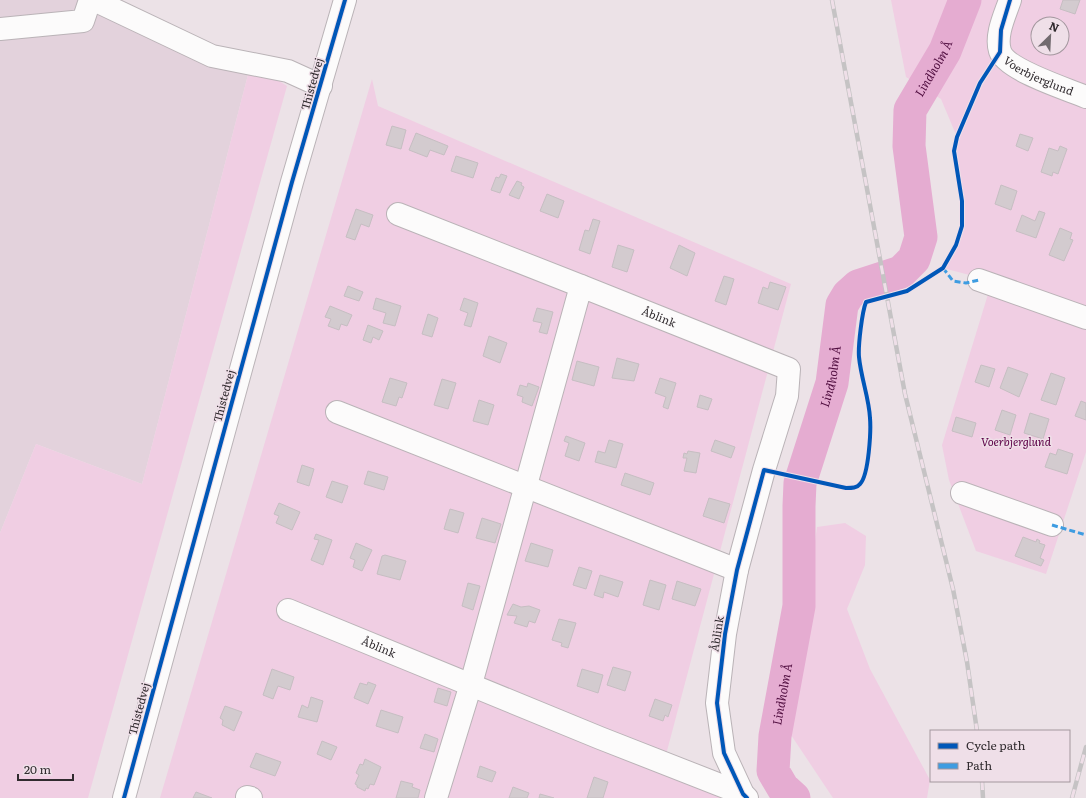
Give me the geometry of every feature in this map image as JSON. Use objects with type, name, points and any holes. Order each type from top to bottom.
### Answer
[{"type":"street","points":[[0,29],[83,21],[90,0]]},
{"type":"street","points":[[94,0],[212,56],[288,71],[321,86]]},
{"type":"street","name":"Thistedvej","points":[[124,798],[292,182],[345,0]]},
{"type":"street","name":"Voerbjerglund","points":[[1010,0],[999,41],[1000,52],[1010,64],[1086,97]]},
{"type":"street","name":"Åblink","points":[[398,214],[789,369],[788,396],[764,470],[737,570],[725,634],[717,703],[724,753],[745,796]]},
{"type":"street","points":[[979,280],[1086,318]]},
{"type":"street","points":[[436,798],[471,684],[524,486],[581,286]]},
{"type":"street","points":[[337,412],[737,570]]},
{"type":"street","points":[[962,493],[1052,525]]},
{"type":"street","name":"Åblink","points":[[288,610],[745,796]]},
{"type":"shaded area","points":[[0,0],[112,0],[251,63],[142,484],[36,444],[0,533]]},
{"type":"green space","name":"Voerbjerglund","points":[[891,0],[1086,0],[1086,452],[1046,574],[976,551],[949,480],[942,445],[992,281],[943,268],[956,245],[962,226],[962,201],[954,151],[957,137],[941,99],[906,77]]},
{"type":"green space","points":[[251,63],[287,86],[88,798],[0,798],[0,533],[36,444],[142,484]]},
{"type":"green space","points":[[372,79],[378,106],[791,284],[663,766],[727,798],[160,798]]},
{"type":"green space","points":[[845,523],[866,536],[865,565],[847,609],[870,669],[930,780],[927,798],[833,798],[789,732],[817,527]]},
{"type":"building","points":[[1063,0],[1080,0],[1075,14],[1060,9]]},
{"type":"building","points":[[392,126],[406,130],[401,149],[386,145]]},
{"type":"building","points":[[416,133],[448,146],[444,155],[430,150],[427,157],[409,150]]},
{"type":"building","points":[[1020,134],[1033,138],[1028,151],[1016,146]]},
{"type":"building","points":[[1060,146],[1067,149],[1058,174],[1053,172],[1052,176],[1041,172],[1049,148],[1058,151]]},
{"type":"building","points":[[456,156],[478,163],[473,178],[451,171]]},
{"type":"building","points":[[501,174],[507,176],[500,193],[491,190],[496,177],[499,178]]},
{"type":"building","points":[[517,181],[522,183],[521,185],[524,187],[519,199],[509,195]]},
{"type":"building","points":[[1001,185],[1017,191],[1011,210],[995,204]]},
{"type":"building","points":[[547,194],[564,201],[558,218],[540,211]]},
{"type":"building","points":[[356,209],[373,215],[369,227],[361,224],[355,240],[346,237]]},
{"type":"building","points":[[1039,211],[1045,213],[1036,238],[1016,231],[1022,215],[1035,221]]},
{"type":"building","points":[[593,219],[600,221],[590,254],[579,250],[585,230],[589,231]]},
{"type":"building","points":[[1060,228],[1072,233],[1070,239],[1073,240],[1064,261],[1049,255]]},
{"type":"building","points":[[618,245],[634,250],[627,272],[612,267]]},
{"type":"building","points":[[679,245],[695,253],[687,276],[670,268]]},
{"type":"building","points":[[724,276],[734,279],[726,305],[715,301]]},
{"type":"building","points":[[770,282],[786,287],[778,310],[758,303],[763,287],[768,289]]},
{"type":"building","points":[[348,286],[363,292],[359,301],[344,296]]},
{"type":"building","points":[[376,298],[401,306],[395,326],[383,323],[386,313],[373,309]]},
{"type":"building","points":[[464,298],[478,303],[471,327],[464,325],[468,313],[460,310]]},
{"type":"building","points":[[330,306],[352,315],[347,326],[341,324],[339,330],[328,326],[331,319],[325,317]]},
{"type":"building","points":[[537,308],[553,312],[547,334],[539,332],[542,323],[533,321]]},
{"type":"building","points":[[428,314],[438,318],[432,337],[422,334]]},
{"type":"building","points":[[368,325],[383,331],[379,340],[373,337],[371,343],[363,340]]},
{"type":"building","points":[[489,336],[507,343],[500,363],[483,356]]},
{"type":"building","points":[[617,358],[639,364],[634,381],[612,378]]},
{"type":"building","points":[[577,361],[599,367],[594,386],[572,380]]},
{"type":"building","points":[[981,365],[995,369],[989,387],[975,382]]},
{"type":"building","points":[[1008,367],[1028,374],[1019,397],[1000,388]]},
{"type":"building","points":[[1051,373],[1065,378],[1056,405],[1041,400]]},
{"type":"building","points":[[390,378],[407,383],[402,398],[399,397],[396,406],[382,402]]},
{"type":"building","points":[[660,378],[676,383],[668,409],[663,407],[666,397],[655,393]]},
{"type":"building","points":[[442,379],[456,383],[448,409],[434,405]]},
{"type":"building","points":[[528,383],[539,387],[532,406],[522,402],[523,397],[517,395],[520,385],[527,387]]},
{"type":"building","points":[[700,395],[712,399],[708,410],[697,407]]},
{"type":"building","points":[[479,400],[494,405],[488,425],[473,421]]},
{"type":"building","points":[[1081,401],[1086,403],[1086,420],[1075,416]]},
{"type":"building","points":[[1002,410],[1016,415],[1010,435],[995,430]]},
{"type":"building","points":[[1030,413],[1049,419],[1043,439],[1024,433]]},
{"type":"building","points":[[956,417],[976,423],[972,437],[952,431]]},
{"type":"building","points":[[566,436],[585,443],[579,461],[565,456],[569,443],[564,441]]},
{"type":"building","points":[[609,440],[623,444],[616,468],[595,462],[598,451],[605,453]]},
{"type":"building","points":[[715,440],[735,447],[731,458],[711,451]]},
{"type":"building","points":[[1058,449],[1073,454],[1067,474],[1045,467],[1050,453],[1056,455]]},
{"type":"building","points":[[688,451],[700,453],[696,473],[684,471],[687,458],[683,458],[684,453],[687,454]]},
{"type":"building","points":[[302,465],[314,469],[309,486],[297,482]]},
{"type":"building","points":[[368,471],[388,477],[384,490],[364,484]]},
{"type":"building","points":[[625,473],[654,483],[650,495],[621,485]]},
{"type":"building","points":[[332,481],[348,486],[342,503],[326,497]]},
{"type":"building","points":[[709,498],[730,504],[724,523],[703,516]]},
{"type":"building","points":[[279,503],[300,512],[292,530],[276,523],[279,516],[274,514]]},
{"type":"building","points":[[450,509],[464,513],[458,533],[444,529]]},
{"type":"building","points":[[482,518],[501,524],[495,543],[476,538]]},
{"type":"building","points":[[316,534],[332,540],[323,565],[311,560],[319,540],[314,539]]},
{"type":"building","points":[[1023,537],[1036,542],[1037,539],[1040,541],[1039,543],[1045,545],[1040,558],[1044,560],[1041,566],[1015,556]]},
{"type":"building","points":[[356,543],[372,550],[362,571],[353,567],[355,560],[350,558]]},
{"type":"building","points":[[531,543],[553,550],[548,567],[525,561]]},
{"type":"building","points":[[385,555],[406,561],[400,580],[377,574],[382,556]]},
{"type":"building","points":[[579,567],[592,571],[586,589],[573,585]]},
{"type":"building","points":[[600,575],[623,582],[618,597],[604,592],[603,598],[594,595]]},
{"type":"building","points":[[650,580],[666,585],[659,610],[643,605]]},
{"type":"building","points":[[677,581],[701,589],[695,606],[672,599]]},
{"type":"building","points":[[468,583],[480,586],[473,610],[462,606]]},
{"type":"building","points":[[513,604],[521,607],[529,606],[540,610],[535,623],[529,621],[527,627],[514,623],[517,616],[507,615]]},
{"type":"building","points":[[559,619],[576,623],[568,648],[561,646],[562,643],[552,640]]},
{"type":"building","points":[[613,667],[631,672],[625,691],[607,685]]},
{"type":"building","points":[[272,669],[294,677],[290,690],[278,686],[273,699],[263,695]]},
{"type":"building","points":[[582,669],[603,675],[598,693],[577,686]]},
{"type":"building","points":[[368,682],[376,685],[368,704],[354,698],[360,683],[367,685]]},
{"type":"building","points":[[438,688],[451,692],[447,706],[434,702]]},
{"type":"building","points":[[311,697],[323,701],[317,722],[298,717],[302,705],[308,708]]},
{"type":"building","points":[[655,699],[672,705],[668,717],[665,715],[663,721],[649,716]]},
{"type":"building","points":[[225,706],[242,712],[234,731],[222,725],[223,720],[220,718]]},
{"type":"building","points":[[381,710],[403,717],[398,733],[376,726]]},
{"type":"building","points":[[425,734],[438,739],[434,752],[420,748]]},
{"type":"building","points":[[322,741],[337,747],[331,760],[317,754]]},
{"type":"building","points":[[256,753],[281,762],[275,776],[250,767]]},
{"type":"building","points":[[365,759],[381,767],[374,785],[370,784],[368,789],[366,788],[365,791],[357,787],[355,784],[359,775],[356,773],[360,764],[363,765]]},
{"type":"building","points":[[480,766],[496,772],[492,782],[477,777]]},
{"type":"building","points":[[594,777],[608,782],[603,798],[587,798]]},
{"type":"building","points":[[401,781],[413,784],[412,787],[420,790],[418,798],[396,798]]},
{"type":"building","points":[[513,787],[529,793],[527,798],[509,798]]},
{"type":"building","points":[[196,792],[212,798],[193,798]]},
{"type":"building","points":[[540,794],[554,798],[539,798]]},
{"type":"waterway","name":"Lindholm Å","points":[[794,798],[783,788],[773,771],[775,736],[799,606],[800,483],[832,383],[842,305],[848,295],[858,286],[901,272],[914,259],[921,237],[909,146],[910,110],[945,51],[965,0]]},
{"type":"railway","points":[[832,0],[905,394],[953,589],[967,662],[977,730]]},
{"type":"railway","points":[[1072,798],[1086,747]]},
{"type":"railway","points":[[982,782],[983,798]]},
{"type":"marked path","points":[[943,268],[953,281],[966,283],[979,280]]},
{"type":"marked path","points":[[1052,525],[1086,535]]},
{"type":"cycle path","points":[[124,798],[292,182],[345,0]]},
{"type":"cycle path","points":[[747,798],[743,794],[724,753],[717,703],[725,634],[737,570],[764,470],[846,488],[857,486],[863,479],[866,472],[870,442],[869,410],[859,357],[861,329],[866,302],[907,291],[943,268],[956,245],[962,226],[962,201],[954,151],[957,137],[980,83],[1000,52],[1001,30],[1010,0]]}]
